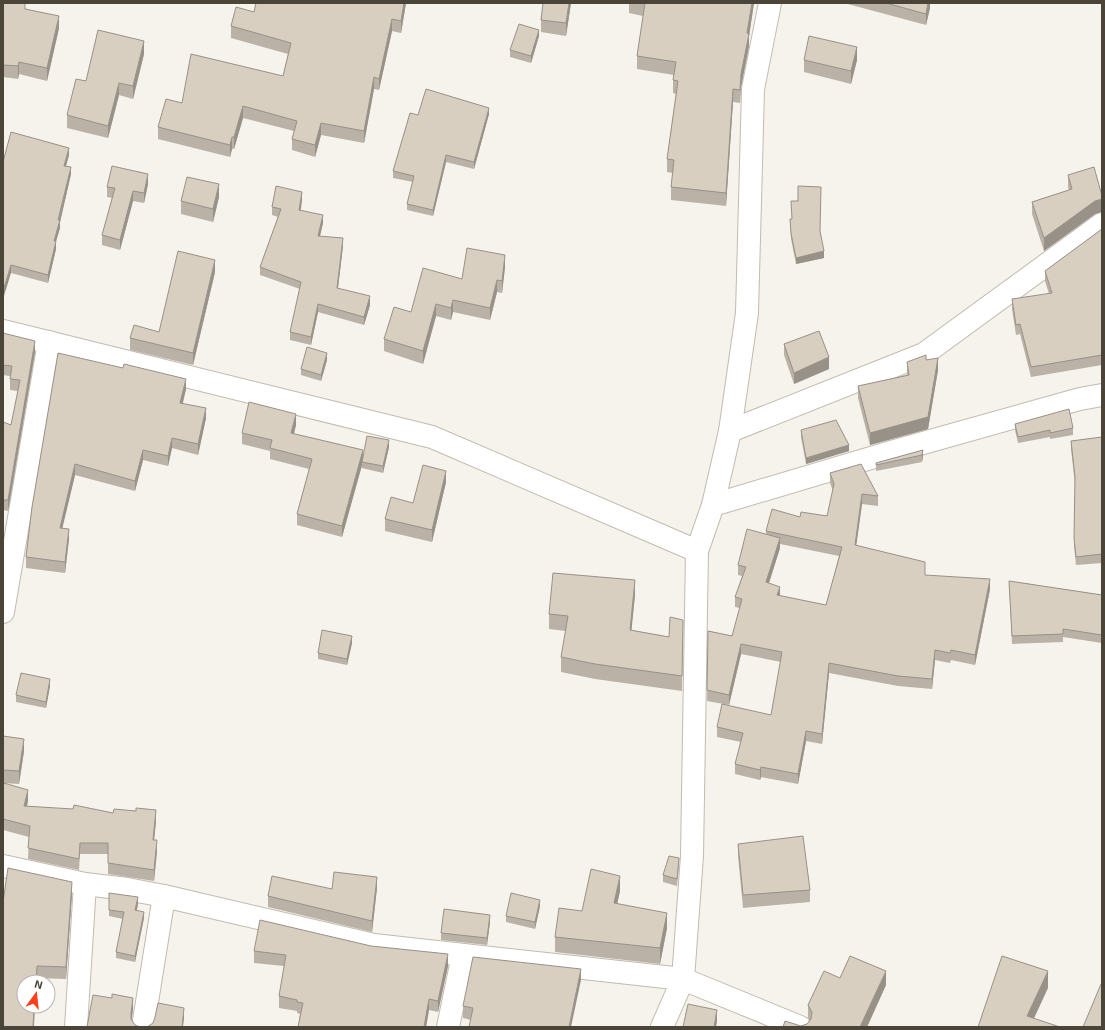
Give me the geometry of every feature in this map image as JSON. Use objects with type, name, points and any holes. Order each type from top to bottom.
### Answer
[{"type":"street","points":[[662,1027],[683,979],[692,856],[697,551],[713,505],[730,431],[747,313],[753,89],[770,3]]},
{"type":"street","points":[[730,431],[924,354],[1102,224]]},
{"type":"street","points":[[3,331],[432,437],[697,551]]},
{"type":"street","points":[[3,612],[49,342]]},
{"type":"street","points":[[713,505],[891,452],[1102,394]]},
{"type":"street","points":[[3,866],[85,884],[127,889],[164,896],[374,945],[683,979],[800,1027]]},
{"type":"street","points":[[76,1027],[85,884]]},
{"type":"street","points":[[143,1027],[164,896]]},
{"type":"street","points":[[448,1027],[463,955]]},
{"type":"building","points":[[3,3],[25,3],[25,9],[59,16],[47,68],[19,62],[18,66],[3,65]]},
{"type":"building","points":[[256,3],[404,3],[401,21],[392,19],[379,79],[374,77],[364,131],[321,123],[315,145],[292,139],[297,121],[243,106],[234,137],[232,137],[230,145],[158,127],[166,99],[182,103],[191,54],[283,76],[291,43],[231,26],[236,7],[254,12]]},
{"type":"building","points":[[543,3],[569,3],[566,23],[541,20]]},
{"type":"building","points":[[645,3],[752,3],[747,33],[749,34],[741,74],[740,90],[733,89],[726,193],[671,187],[674,160],[667,159],[678,81],[673,80],[676,62],[637,56]]},
{"type":"building","points":[[886,3],[928,3],[926,14]]},
{"type":"building","points":[[519,24],[539,30],[531,56],[510,50]]},
{"type":"building","points":[[98,30],[144,41],[133,86],[119,83],[108,126],[67,115],[76,79],[86,81]]},
{"type":"building","points":[[809,36],[857,47],[851,71],[804,60]]},
{"type":"building","points":[[426,89],[489,108],[474,162],[446,155],[433,210],[407,204],[414,176],[393,171],[410,113],[418,115]]},
{"type":"building","points":[[11,132],[69,148],[64,166],[71,167],[58,220],[60,220],[54,241],[56,241],[48,275],[11,265],[3,291],[3,162]]},
{"type":"building","points":[[112,166],[148,174],[144,193],[133,191],[120,240],[102,235],[115,188],[107,187]]},
{"type":"building","points":[[1094,167],[1102,199],[1095,201],[1044,238],[1032,202],[1072,189],[1068,175]]},
{"type":"building","points":[[187,177],[219,184],[213,209],[181,201]]},
{"type":"building","points":[[276,186],[302,192],[299,210],[323,215],[318,236],[343,238],[337,288],[370,296],[364,317],[318,304],[311,337],[290,332],[301,282],[260,267],[281,209],[272,207]]},
{"type":"building","points":[[798,186],[821,187],[820,231],[824,251],[796,258],[790,219],[792,219],[791,201],[798,201]]},
{"type":"building","points":[[1102,229],[1102,355],[1031,367],[1020,324],[1016,325],[1012,299],[1052,293],[1045,271]]},
{"type":"building","points":[[467,248],[505,255],[502,281],[497,280],[490,308],[453,300],[451,308],[436,304],[423,351],[384,339],[394,307],[411,312],[423,268],[462,279]]},
{"type":"building","points":[[178,251],[215,260],[193,353],[130,338],[134,325],[159,332]]},
{"type":"building","points":[[819,331],[829,357],[794,373],[784,344]]},
{"type":"building","points":[[3,333],[35,341],[8,500],[3,500],[3,422],[11,425],[20,380],[10,379],[12,366],[3,365]]},
{"type":"building","points":[[307,347],[327,353],[321,375],[301,369]]},
{"type":"building","points":[[58,353],[123,368],[124,364],[186,379],[180,403],[206,408],[198,444],[172,438],[168,456],[143,450],[135,481],[75,464],[60,528],[69,529],[65,562],[26,557],[32,507]]},
{"type":"building","points":[[926,355],[926,360],[938,358],[928,417],[870,433],[858,386],[909,375],[907,362]]},
{"type":"building","points":[[249,402],[296,414],[291,433],[363,450],[342,526],[297,514],[312,459],[270,448],[272,440],[242,433]]},
{"type":"building","points":[[1069,409],[1073,428],[1050,433],[1050,430],[1018,437],[1015,424]]},
{"type":"building","points":[[836,420],[849,445],[806,458],[801,430]]},
{"type":"building","points":[[367,436],[389,440],[383,466],[362,462]]},
{"type":"building","points":[[1102,437],[1102,554],[1076,557],[1074,538],[1075,477],[1071,441]]},
{"type":"building","points":[[923,450],[922,455],[876,465],[876,463]]},
{"type":"building","points":[[861,464],[878,496],[862,494],[855,545],[925,562],[925,575],[990,579],[975,655],[951,650],[950,653],[935,650],[932,679],[898,676],[829,663],[822,734],[806,731],[798,774],[761,767],[760,770],[735,764],[743,733],[717,727],[722,704],[771,715],[782,652],[741,644],[729,695],[707,690],[708,631],[732,636],[742,599],[735,597],[746,567],[738,565],[747,529],[780,538],[766,582],[780,587],[777,595],[826,605],[842,547],[766,531],[772,509],[800,517],[801,512],[827,516],[834,484],[830,473]]},
{"type":"building","points":[[423,465],[446,471],[432,530],[385,519],[391,497],[413,503]]},
{"type":"building","points":[[553,573],[635,580],[630,630],[669,637],[670,617],[683,620],[682,676],[595,664],[561,657],[568,616],[549,614]]},
{"type":"building","points":[[1009,581],[1102,595],[1102,635],[1063,629],[1063,634],[1012,636]]},
{"type":"building","points":[[322,630],[352,636],[347,659],[318,653]]},
{"type":"building","points":[[21,673],[50,679],[46,702],[16,695]]},
{"type":"building","points":[[3,736],[24,739],[19,771],[3,770]]},
{"type":"building","points":[[4,783],[28,790],[24,806],[73,809],[74,805],[113,813],[114,809],[136,811],[136,808],[156,810],[153,840],[157,840],[154,870],[108,863],[108,843],[80,843],[79,859],[28,848],[30,826],[3,819]]},
{"type":"building","points":[[803,836],[810,890],[743,895],[738,844]]},
{"type":"building","points":[[669,856],[679,858],[677,879],[663,875]]},
{"type":"building","points":[[8,868],[72,882],[66,967],[37,966],[36,974],[16,974],[16,1014],[34,1014],[33,1027],[3,1027],[3,902]]},
{"type":"building","points":[[591,869],[620,876],[614,903],[667,913],[660,948],[555,937],[559,908],[582,911]]},
{"type":"building","points":[[334,872],[377,877],[372,921],[268,896],[272,876],[332,889]]},
{"type":"building","points":[[109,893],[138,897],[135,910],[144,912],[135,956],[116,952],[124,912],[109,910]]},
{"type":"building","points":[[511,893],[540,900],[535,922],[506,916]]},
{"type":"building","points":[[444,909],[490,915],[487,938],[441,933]]},
{"type":"building","points":[[260,920],[371,946],[448,954],[438,1001],[429,999],[424,1027],[298,1027],[303,1003],[279,996],[286,955],[254,951]]},
{"type":"building","points":[[850,956],[886,971],[860,1027],[783,1027],[785,1021],[801,1026],[807,1024],[811,1019],[812,1012],[808,1005],[824,971],[840,978]]},
{"type":"building","points":[[1002,956],[1048,971],[1027,1016],[1060,1027],[978,1027]]},
{"type":"building","points":[[473,957],[581,969],[569,1027],[469,1027],[473,1008],[463,1006]]},
{"type":"building","points":[[1101,984],[1102,1027],[1083,1027]]},
{"type":"building","points":[[112,994],[133,998],[131,1019],[135,1025],[140,1027],[87,1027],[93,995],[112,998]]},
{"type":"building","points":[[158,1003],[184,1008],[182,1027],[147,1027],[153,1023]]},
{"type":"building","points":[[688,1004],[717,1010],[714,1027],[683,1027]]}]
